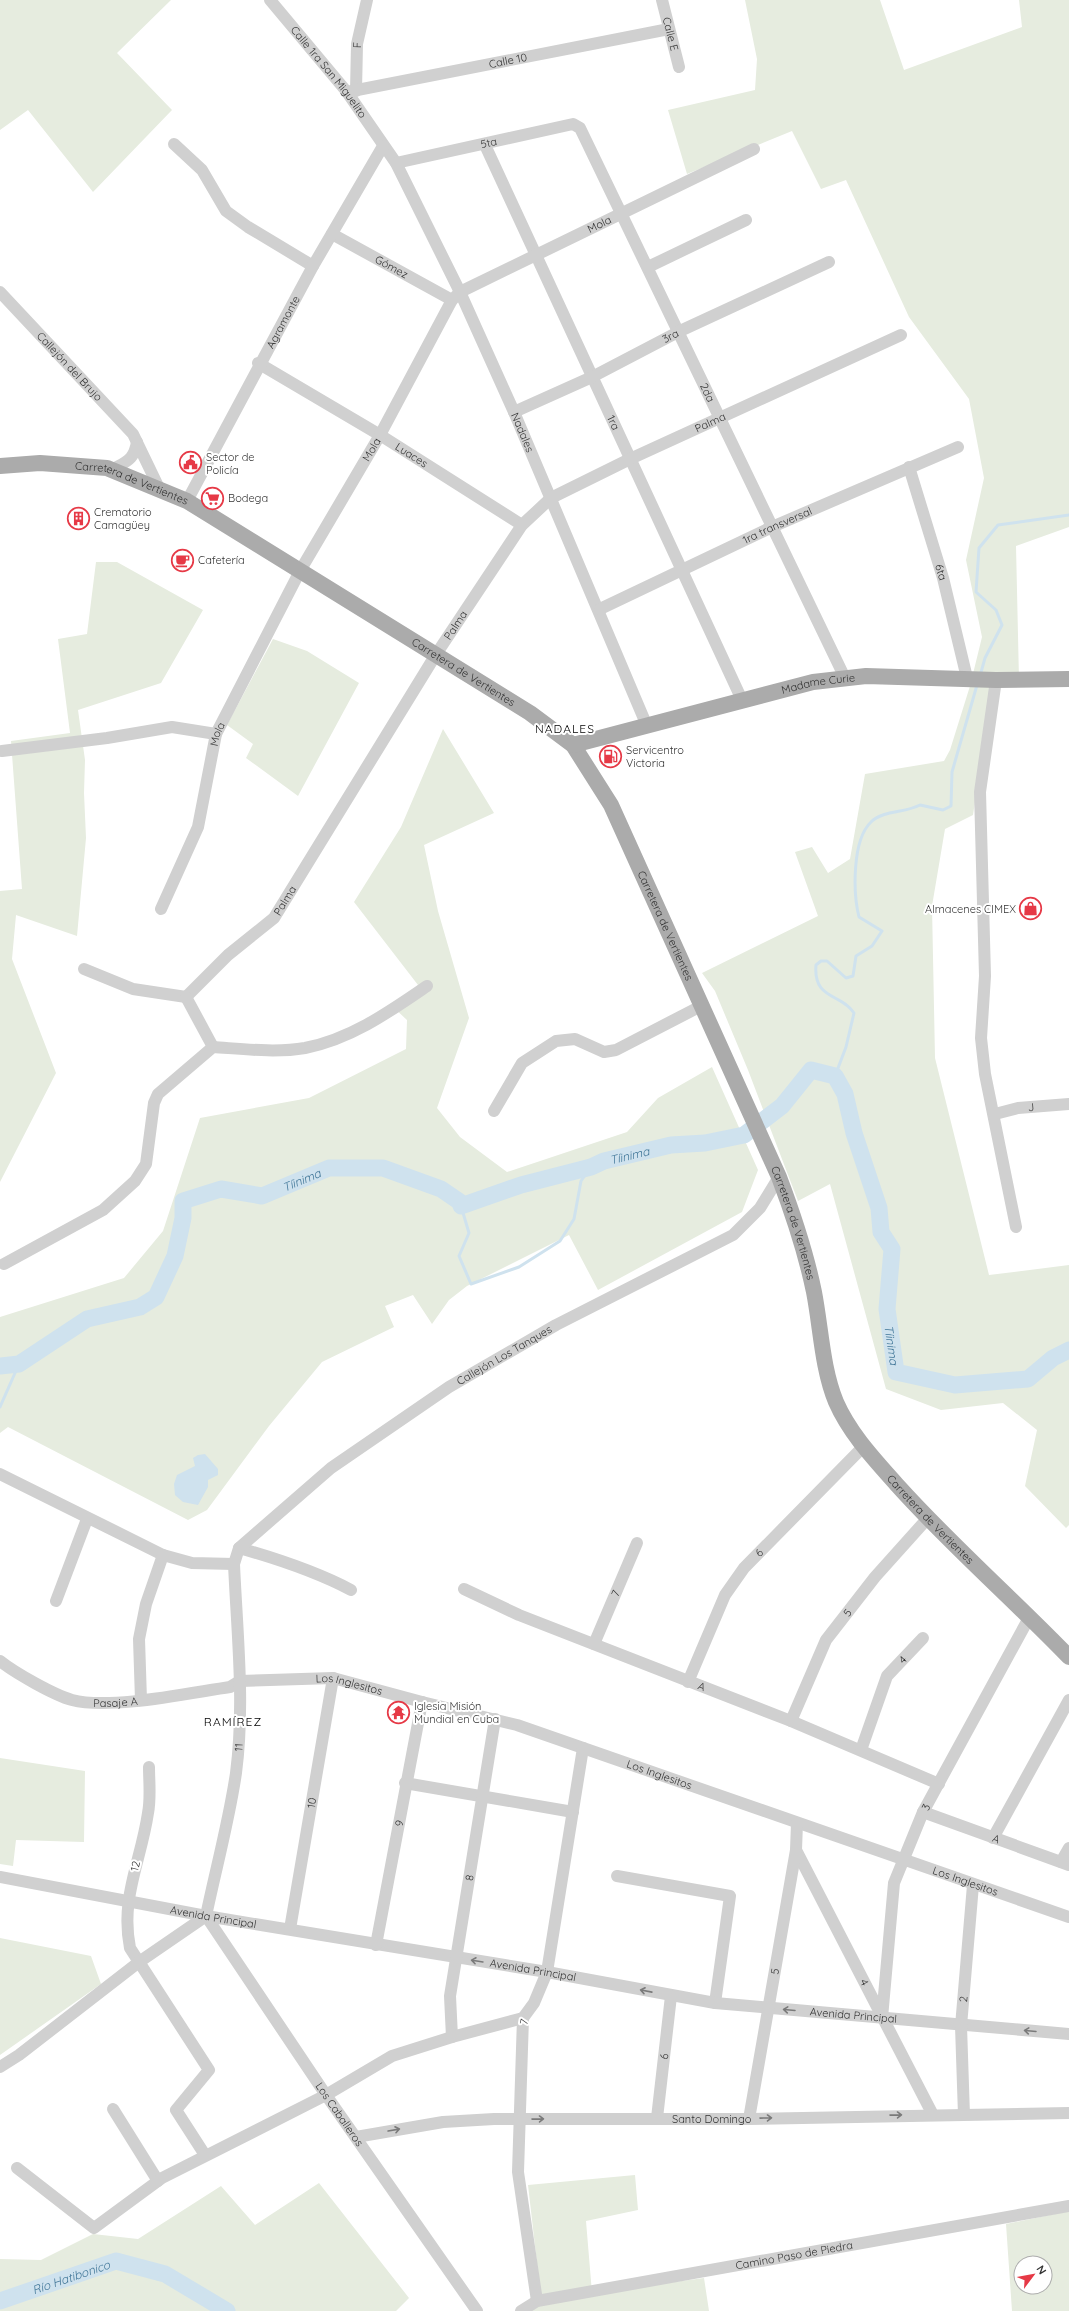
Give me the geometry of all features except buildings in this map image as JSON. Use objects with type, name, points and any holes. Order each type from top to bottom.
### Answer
[{"type":"main road","name":"Carretera de Vertientes","points":[[0,466],[40,463],[112,470],[186,500],[435,656],[530,713],[574,744],[611,805],[701,1006],[766,1144],[793,1215],[813,1291],[827,1368],[836,1401],[863,1447],[927,1519],[1030,1616],[1069,1656]]},
{"type":"main road","name":"Madame Curie","points":[[574,744],[813,682],[845,678],[1069,679]]},
{"type":"street","name":"Calle 1ra San Miguelito","points":[[270,0],[352,91],[383,146]]},
{"type":"street","name":"F","points":[[352,91],[357,44],[367,0]]},
{"type":"street","name":"Calle E","points":[[662,0],[679,67]]},
{"type":"street","name":"Calle 10","points":[[352,91],[669,29]]},
{"type":"street","name":"5ta","points":[[396,163],[485,145],[573,124],[580,128]]},
{"type":"street","name":"2da","points":[[580,128],[620,213],[680,331],[719,417],[845,678]]},
{"type":"street","points":[[174,144],[202,170],[226,211],[248,227],[313,266]]},
{"type":"street","name":"1ra","points":[[485,145],[742,700]]},
{"type":"street","name":"Nadales","points":[[383,146],[396,163],[456,296],[514,412],[600,609],[647,726]]},
{"type":"street","name":"Agramonte","points":[[186,500],[258,364],[383,146]]},
{"type":"street","name":"Mola","points":[[161,909],[198,827],[216,734],[300,572],[380,435],[456,296],[535,254],[754,149]]},
{"type":"street","points":[[648,267],[746,220]]},
{"type":"street","name":"Gómez","points":[[332,234],[456,296]]},
{"type":"street","name":"3ra","points":[[514,412],[592,377],[680,331],[828,262]]},
{"type":"street","name":"Callejón del Brujo","points":[[0,292],[133,434],[159,488]]},
{"type":"street","name":"Palma","points":[[186,997],[228,955],[274,918],[435,656],[522,525],[551,498],[719,417],[901,335]]},
{"type":"street","name":"Luaces","points":[[258,364],[380,435],[522,525]]},
{"type":"street","points":[[112,470],[128,461],[135,454],[137,442]]},
{"type":"street","name":"1ra transversal","points":[[600,609],[772,526],[958,447]]},
{"type":"street","name":"6ta","points":[[909,468],[943,578],[981,679]]},
{"type":"street","points":[[981,679],[980,792],[985,976],[980,1038],[985,1074],[995,1114],[1016,1228]]},
{"type":"street","points":[[2,751],[107,738],[172,727],[216,734]]},
{"type":"street","points":[[84,969],[133,989],[186,997],[213,1047]]},
{"type":"street","points":[[4,1264],[103,1210],[135,1181],[146,1164],[154,1103],[158,1094],[213,1047],[288,1049],[322,1044],[347,1035],[372,1022],[427,986]]},
{"type":"street","points":[[494,1111],[522,1064],[556,1041],[575,1039],[604,1052],[616,1050],[701,1006]]},
{"type":"street","name":"J","points":[[995,1114],[1018,1108],[1069,1104]]},
{"type":"street","name":"Callejón Los Tanques","points":[[237,1555],[331,1468],[448,1387],[556,1325],[732,1235],[760,1208],[779,1177]]},
{"type":"street","name":"6","points":[[688,1682],[726,1596],[744,1568],[863,1447]]},
{"type":"street","points":[[0,1474],[87,1519],[163,1555],[192,1563],[237,1555],[283,1560],[330,1579],[351,1590]]},
{"type":"street","points":[[56,1601],[87,1519]]},
{"type":"street","name":"5","points":[[791,1721],[826,1640],[875,1577],[927,1519]]},
{"type":"street","name":"7","points":[[594,1644],[637,1543]]},
{"type":"street","points":[[141,1700],[138,1639],[146,1604],[163,1555]]},
{"type":"street","name":"11","points":[[206,1916],[236,1773],[240,1721],[237,1555]]},
{"type":"street","name":"A","points":[[464,1589],[519,1615],[791,1721],[939,1784]]},
{"type":"street","name":"3","points":[[882,2018],[894,1884],[923,1812],[1030,1616]]},
{"type":"street","name":"4","points":[[861,1750],[887,1676],[923,1638]]},
{"type":"street","name":"Pasaje A","points":[[0,1661],[13,1671],[71,1700],[92,1703],[141,1700],[230,1687],[240,1680]]},
{"type":"street","name":"Los Inglesitos","points":[[240,1680],[333,1678],[422,1702],[517,1725],[973,1885],[1069,1917]]},
{"type":"street","name":"10","points":[[290,1929],[333,1678]]},
{"type":"street","points":[[992,1838],[1069,1700]]},
{"type":"street","name":"9","points":[[376,1945],[405,1783],[422,1702]]},
{"type":"street","name":"8","points":[[452,2037],[450,1996],[495,1719]]},
{"type":"street","name":"7","points":[[537,2301],[518,2172],[523,2018],[534,2003],[547,1972],[583,1748]]},
{"type":"street","name":"12","points":[[150,1767],[148,1812],[127,1900],[128,1939],[130,1948],[209,2070],[176,2110],[205,2155]]},
{"type":"street","points":[[405,1783],[573,1812]]},
{"type":"street","name":"A","points":[[923,1812],[1065,1863]]},
{"type":"street","name":"5","points":[[749,2119],[767,2008],[796,1850],[797,1823]]},
{"type":"street","points":[[1065,1863],[1069,1848]]},
{"type":"street","name":"4","points":[[796,1850],[933,2114]]},
{"type":"street","points":[[618,1876],[730,1896],[715,2003]]},
{"type":"street","name":"Avenida Principal","points":[[0,1877],[206,1916],[547,1972],[670,1996],[715,2003],[961,2026],[1069,2034]]},
{"type":"street","name":"2","points":[[964,2115],[961,2026],[973,1885]]},
{"type":"street","points":[[0,2067],[19,2055],[139,1962],[206,1916]]},
{"type":"street","name":"Los Caballeros","points":[[206,1916],[326,2094],[478,2311]]},
{"type":"street","name":"6","points":[[657,2118],[670,1996]]},
{"type":"street","points":[[17,2168],[94,2228],[158,2181],[205,2155],[326,2094],[392,2056],[452,2037],[523,2018]]},
{"type":"street","points":[[113,2109],[158,2181]]},
{"type":"street","name":"Santo Domingo","points":[[356,2137],[442,2122],[520,2119],[749,2119],[933,2114],[964,2115],[1069,2113]]},
{"type":"street","name":"Camino Paso de Piedra","points":[[521,2311],[537,2301],[1069,2206]]},
{"type":"shaded area","points":[[0,0],[171,0],[117,53],[172,110],[93,192],[28,110],[0,130]]},
{"type":"shaded area","points":[[745,0],[880,0],[904,70],[1022,27],[1019,0],[1069,0],[1069,527],[1016,546],[1019,680],[993,682],[973,815],[945,829],[932,906],[935,1058],[989,1275],[1069,1265],[1069,1525],[1066,1528],[1025,1486],[1037,1430],[1003,1403],[941,1410],[886,1389],[830,1184],[798,1201],[748,1070],[715,991],[702,973],[818,916],[795,852],[812,847],[828,873],[850,859],[865,774],[944,761],[950,750],[970,686],[982,637],[966,560],[984,478],[969,399],[909,317],[846,180],[821,189],[792,131],[687,174],[668,110],[755,90],[757,59]]},
{"type":"shaded area","points":[[96,562],[117,562],[203,610],[161,683],[78,710],[85,760],[84,793],[86,838],[77,936],[16,915],[12,959],[56,1073],[0,1182],[0,891],[22,889],[11,741],[70,733],[58,639],[87,634]]},
{"type":"shaded area","points":[[273,639],[307,651],[359,683],[298,796],[246,758],[253,744],[227,725]]},
{"type":"shaded area","points":[[443,729],[494,813],[424,845],[438,911],[469,1018],[437,1108],[460,1137],[507,1172],[627,1132],[658,1098],[712,1067],[758,1170],[742,1212],[598,1290],[569,1235],[467,1286],[449,1300],[432,1324],[413,1295],[385,1306],[394,1327],[322,1362],[269,1426],[207,1510],[188,1520],[8,1427],[0,1433],[0,1317],[124,1278],[163,1231],[200,1118],[309,1098],[406,1049],[407,1020],[393,1007],[418,985],[354,902],[401,827]]},
{"type":"shaded area","points":[[0,1758],[85,1771],[84,1842],[16,1840],[13,1866],[0,1864]]},
{"type":"shaded area","points":[[0,1938],[91,1956],[101,1984],[0,2055]]},
{"type":"shaded area","points":[[635,2175],[638,2210],[586,2221],[592,2293],[704,2278],[709,2311],[522,2311],[541,2298],[528,2185]]},
{"type":"shaded area","points":[[319,2183],[409,2298],[396,2311],[0,2311],[0,2259],[41,2260],[93,2234],[138,2239],[221,2186],[255,2225]]},
{"type":"shaded area","points":[[1069,2211],[1069,2311],[1012,2311],[1006,2224]]},
{"type":"water","points":[[205,1454],[218,1469],[218,1475],[208,1480],[208,1487],[198,1505],[183,1502],[175,1495],[174,1484],[177,1475],[195,1466],[193,1458],[198,1455]]},
{"type":"waterway","points":[[980,676],[985,658],[1002,625],[996,610],[976,592],[979,548],[998,525],[1069,515]]},
{"type":"waterway","points":[[835,1076],[846,1047],[854,1013],[849,1007],[823,990],[816,976],[816,965],[821,961],[827,961],[846,978],[853,976],[856,956],[872,946],[882,931],[859,917],[855,881],[857,854],[860,841],[871,822],[882,815],[914,808],[920,805],[943,810],[951,806],[952,772],[977,685]]},
{"type":"waterway","name":"Tíinima","points":[[0,1366],[19,1364],[87,1319],[140,1307],[156,1297],[175,1256],[183,1218],[183,1201],[221,1189],[262,1196],[329,1168],[383,1168],[441,1189],[460,1202],[461,1206],[521,1185],[591,1167],[604,1161],[671,1145],[705,1143],[744,1135],[782,1106],[811,1070],[835,1076],[845,1094],[854,1133],[879,1208],[881,1232],[892,1249],[887,1309],[896,1372],[955,1385],[1028,1379],[1053,1358],[1069,1350]]},
{"type":"waterway","points":[[461,1206],[469,1233],[459,1256],[471,1284],[519,1267],[560,1241],[574,1219],[581,1181],[591,1167]]},
{"type":"waterway","name":"Tíinima","points":[[0,1407],[19,1364]]},
{"type":"waterway","name":"Río Hatibonico","points":[[0,2301],[116,2261],[165,2274],[227,2311]]},
{"type":"place","name":"Sector de Policía","points":[[190,463]]},
{"type":"place","name":"Bodega","points":[[212,498]]},
{"type":"place","name":"Crematorio Camagüey","points":[[78,518]]},
{"type":"place","name":"Cafetería","points":[[183,560]]},
{"type":"place","name":"Servicentro Victoria","points":[[610,756]]},
{"type":"place","name":"Almacenes CIMEX","points":[[1031,909]]},
{"type":"place","name":"Iglesia Misión Mundial en Cuba","points":[[398,1712]]},
{"type":"district","name":"NADALES","points":[[565,728]]},
{"type":"district","name":"RAMÍREZ","points":[[233,1721]]}]
